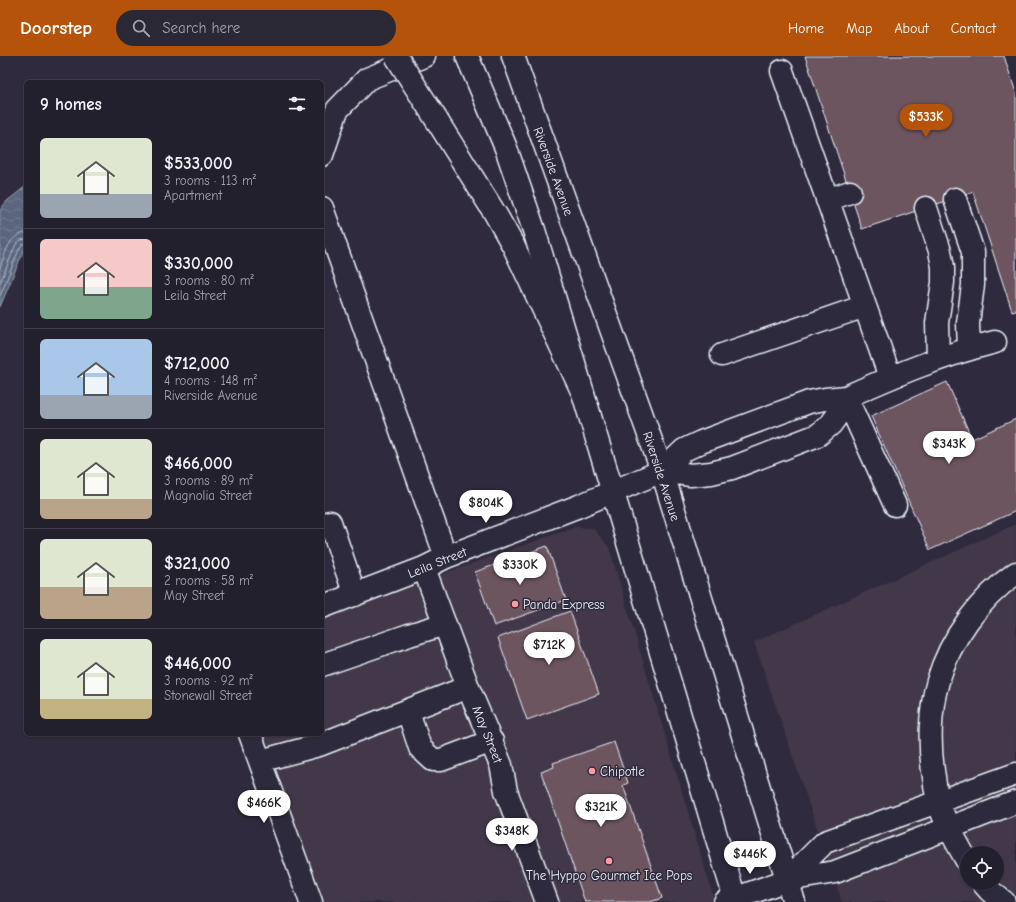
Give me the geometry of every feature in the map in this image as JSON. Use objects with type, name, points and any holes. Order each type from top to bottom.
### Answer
[{"type":"main road","points":[[396,56],[496,215],[516,250],[583,393]]},
{"type":"main road","points":[[324,149],[337,110],[367,79],[424,56]]},
{"type":"main road","points":[[468,56],[521,187],[732,901],[787,880],[835,872],[1016,802]]},
{"type":"main road","name":"Riverside Avenue","points":[[513,56],[662,471],[794,902]]},
{"type":"main road","points":[[782,71],[890,377]]},
{"type":"main road","points":[[827,200],[850,192]]},
{"type":"main road","points":[[955,198],[974,259],[974,285],[968,323],[969,349]]},
{"type":"main road","points":[[926,208],[940,251],[943,267],[943,282],[937,323],[938,359]]},
{"type":"main road","points":[[324,214],[446,557]]},
{"type":"main road","points":[[722,354],[865,306]]},
{"type":"main road","points":[[662,471],[684,450],[701,442],[809,402],[846,397],[890,377],[938,359],[995,342]]},
{"type":"main road","points":[[662,471],[691,475],[711,474],[732,468],[818,435],[831,424],[839,413],[846,397]]},
{"type":"main road","points":[[846,397],[895,505]]},
{"type":"main road","name":"Leila Street","points":[[324,606],[424,568],[446,557],[662,471]]},
{"type":"main road","points":[[324,524],[330,522],[355,595]]},
{"type":"main road","name":"May Street","points":[[424,568],[468,687],[501,765],[506,791],[528,847],[547,902]]},
{"type":"main road","points":[[960,848],[949,828],[938,802],[931,759],[931,720],[937,682],[953,643],[976,611],[1003,582],[1016,573]]},
{"type":"main road","points":[[324,664],[409,634],[445,624]]},
{"type":"main road","points":[[260,761],[317,739],[408,711],[468,687]]},
{"type":"main road","points":[[408,711],[420,748],[433,760],[441,760],[492,741]]},
{"type":"main road","points":[[251,736],[311,902]]},
{"type":"main road","points":[[787,880],[825,842],[1016,774]]},
{"type":"main road","points":[[989,890],[1004,902]]},
{"type":"shaded area","points":[[1016,524],[1016,902],[842,902],[754,642]]},
{"type":"shaded area","points":[[575,527],[593,528],[609,547],[715,902],[300,902],[239,736],[324,736],[324,616]]},
{"type":"water","points":[[24,188],[24,250],[0,307],[0,210],[7,201]]},
{"type":"building","points":[[805,56],[1004,56],[1016,93],[1016,310],[1012,311],[973,192],[862,229]]},
{"type":"building","points":[[947,382],[972,439],[1016,419],[1016,511],[930,550],[871,416]]},
{"type":"building","points":[[547,546],[566,600],[494,626],[475,572]]},
{"type":"building","points":[[570,611],[599,694],[527,720],[498,638]]},
{"type":"building","points":[[614,742],[628,783],[623,785],[662,898],[650,902],[585,902],[541,772],[554,767],[553,763]]},
{"type":"place","name":"Panda Express","points":[[515,604]]},
{"type":"place","name":"Chipotle","points":[[592,771]]},
{"type":"place","name":"The Hyppo Gourmet Ice Pops","points":[[609,861]]}]
